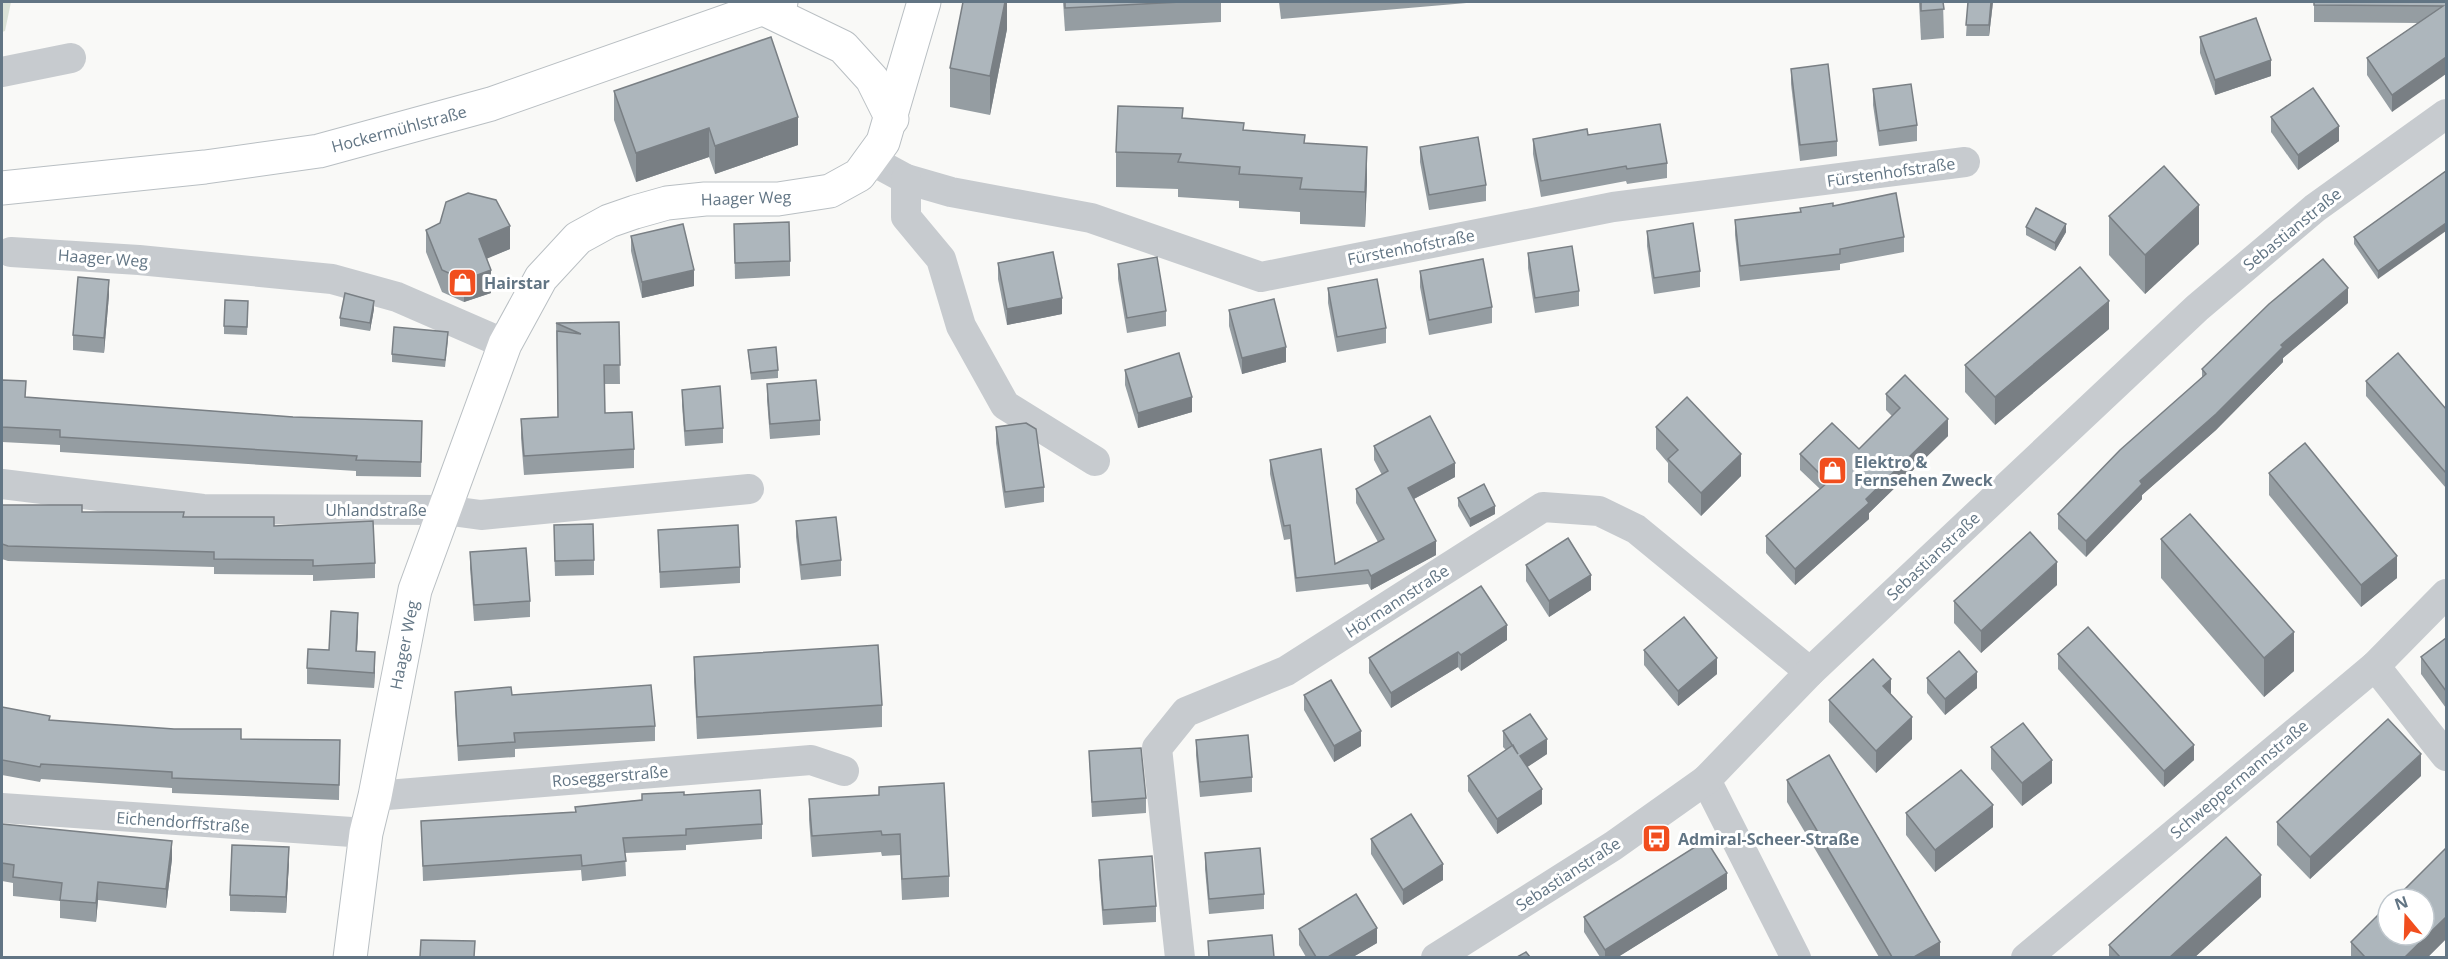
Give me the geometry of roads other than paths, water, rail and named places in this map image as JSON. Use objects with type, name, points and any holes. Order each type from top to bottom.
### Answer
[{"type":"street","name":"Haager Weg","points":[[350,957],[366,833],[415,590],[505,344],[541,278],[578,238],[609,221],[667,203],[705,199],[778,199],[830,191],[859,175],[883,142],[924,2]]},
{"type":"street","points":[[772,5],[843,47],[872,79],[891,119]]},
{"type":"street","name":"Hockermühlstraße","points":[[2,188],[205,168],[319,151],[491,104],[772,5]]},
{"type":"street","points":[[2,72],[71,58]]},
{"type":"street","name":"Sebastianstraße","points":[[1436,957],[1613,846],[1706,780],[1810,672],[2197,308],[2315,208],[2446,114]]},
{"type":"street","name":"Fürstenhofstraße","points":[[871,160],[906,179],[951,192],[1091,218],[1261,277],[1613,207],[1965,162]]},
{"type":"street","points":[[906,179],[906,217],[942,259],[961,326],[1005,405],[1095,461]]},
{"type":"street","name":"Haager Weg","points":[[11,252],[139,260],[332,279],[397,297],[505,344]]},
{"type":"street","name":"Uhlandstraße","points":[[2,484],[203,509],[444,510],[481,515],[749,489]]},
{"type":"street","name":"Hörmannstraße","points":[[1180,957],[1157,748],[1186,712],[1286,671],[1543,507],[1599,511],[1636,529],[1810,672]]},
{"type":"street","name":"Schweppermannstraße","points":[[2026,957],[2375,666],[2446,594]]},
{"type":"street","points":[[2375,666],[2446,756]]},
{"type":"street","name":"Roseggerstraße","points":[[375,796],[811,760],[844,771]]},
{"type":"street","points":[[1706,780],[1796,957]]},
{"type":"street","name":"Eichendorffstraße","points":[[2,808],[366,833]]},
{"type":"place","name":"Hairstar","points":[[463,283]]},
{"type":"place","name":"Elektro & Fernsehen Zweck","points":[[1833,471]]},
{"type":"place","name":"Admiral-Scheer-Straße","points":[[1657,839]]}]
